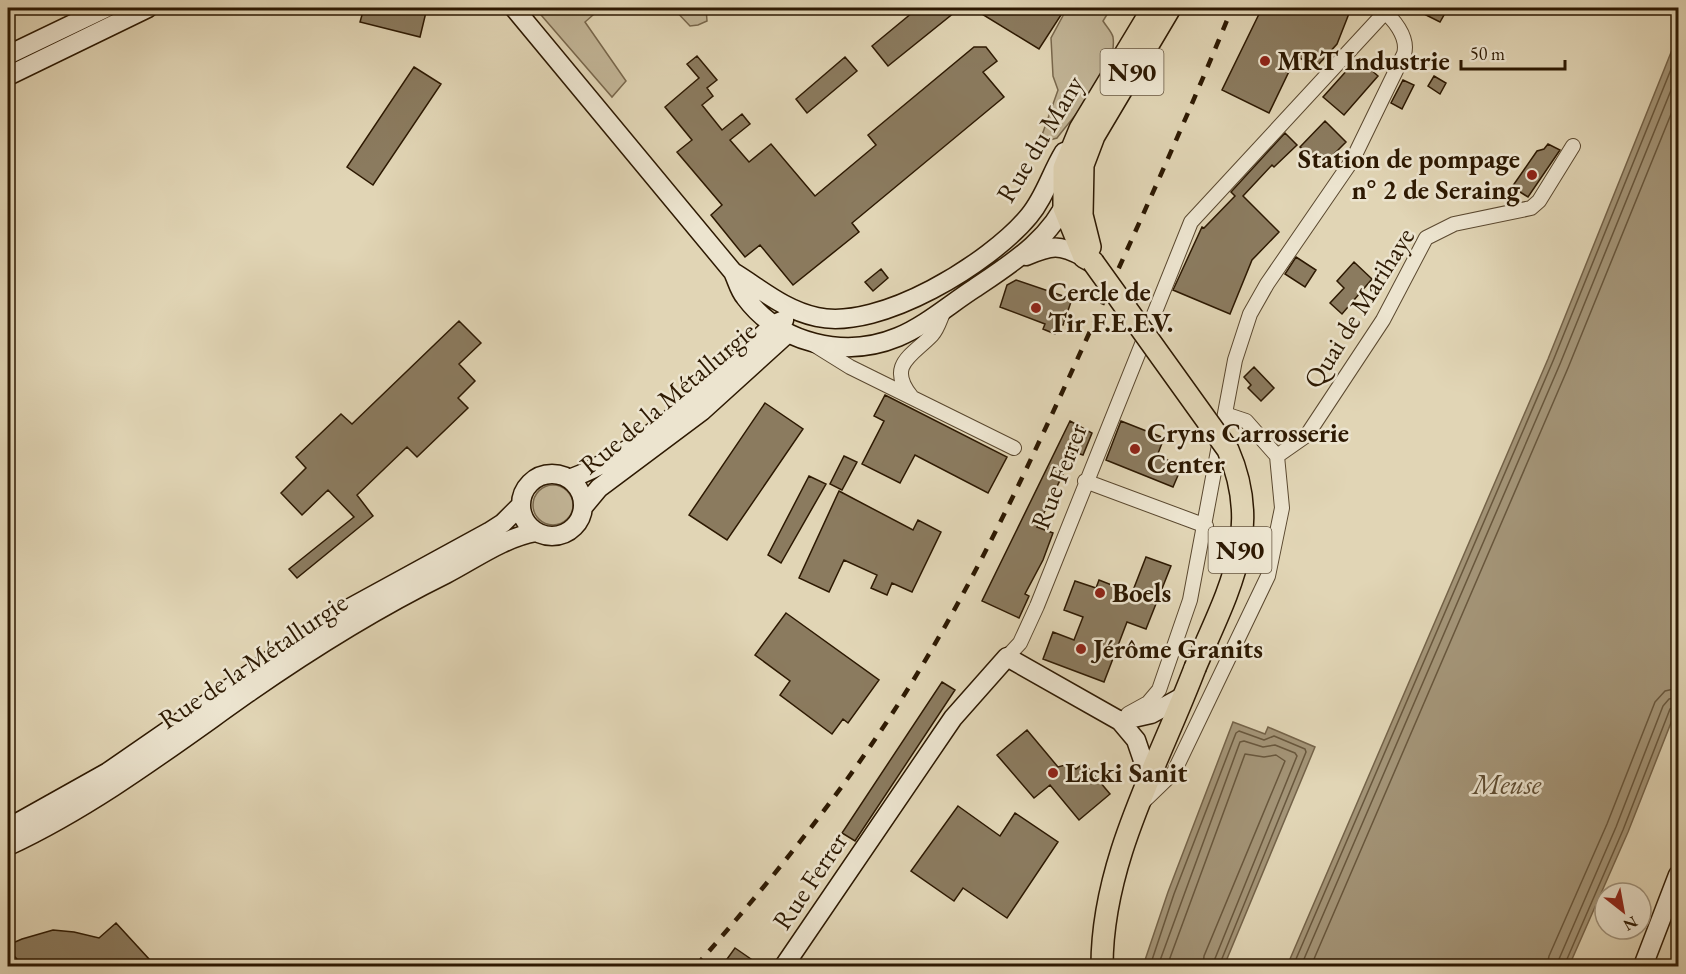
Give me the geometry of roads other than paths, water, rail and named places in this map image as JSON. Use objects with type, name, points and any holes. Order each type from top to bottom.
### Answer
[{"type":"main road","name":"Rue du Many","points":[[1087,133],[1153,8]]},
{"type":"main road","name":"Rue du Many","points":[[1087,133],[1170,8]]},
{"type":"main road","name":"N90","points":[[1087,133],[1064,168],[1064,208],[1089,260],[1224,443],[1240,485],[1244,527],[1240,552],[1232,577],[1140,804],[1109,894],[1101,966]]},
{"type":"main road","name":"N90","points":[[1087,133],[1081,188],[1082,215],[1089,260]]},
{"type":"street","points":[[8,55],[106,8]]},
{"type":"street","points":[[8,75],[148,8]]},
{"type":"street","points":[[514,8],[733,272],[743,296],[781,328],[808,341],[850,367],[1014,448]]},
{"type":"street","points":[[1120,721],[1152,700],[1162,685],[1190,600],[1239,346],[1250,314],[1267,284],[1353,159],[1406,47],[1403,37],[1385,9]]},
{"type":"street","name":"Rue Ferrer","points":[[784,966],[953,718],[1020,643],[1191,222],[1206,202],[1385,9]]},
{"type":"street","name":"Rue du Many","points":[[817,317],[847,318],[879,312],[914,299],[962,271],[1007,237],[1031,214],[1044,194],[1062,154],[1087,133]]},
{"type":"street","name":"Quai de Marihaye","points":[[1276,456],[1307,435],[1397,297],[1426,238],[1454,224],[1531,208],[1539,201],[1573,146]]},
{"type":"street","points":[[1018,259],[1050,227],[1064,208]]},
{"type":"street","points":[[808,341],[845,347],[881,343],[910,331],[1018,259],[1046,247],[1060,246],[1089,260]]},
{"type":"street","points":[[733,272],[787,307],[817,317]]},
{"type":"street","points":[[911,396],[902,383],[902,366],[910,352],[936,330],[946,307]]},
{"type":"street","points":[[781,328],[783,320],[803,323],[817,317]]},
{"type":"street","name":"Rue de la Métallurgie","points":[[569,479],[594,471],[634,445],[781,328]]},
{"type":"street","name":"Rue de la Métallurgie","points":[[8,846],[47,827],[112,789],[287,667],[372,614],[504,542],[536,532],[545,536],[563,535],[578,524],[584,506],[599,488],[702,411],[781,328]]},
{"type":"street","points":[[1140,804],[1173,772],[1268,576],[1282,508],[1276,456],[1246,421],[1225,414]]},
{"type":"street","name":"Rue de la Métallurgie","points":[[8,828],[108,772],[320,625],[503,523],[521,505],[526,487],[542,476],[561,475],[569,479],[580,490],[584,506]]},
{"type":"street","points":[[1085,481],[1206,526]]},
{"type":"street","points":[[521,505],[525,521],[536,532]]},
{"type":"street","points":[[1007,657],[1120,721],[1136,740],[1150,781]]},
{"type":"street","points":[[1120,721],[1150,714],[1184,696]]},
{"type":"street","points":[[1643,966],[1678,875]]},
{"type":"water","name":"Meuse","points":[[1678,35],[1678,705],[1628,832],[1606,881],[1593,881],[1593,911],[1569,966],[1287,966],[1548,359]]},
{"type":"water","points":[[1233,722],[1265,734],[1268,727],[1315,747],[1224,966],[1143,966],[1168,892]]},
{"type":"railway","points":[[696,966],[828,806],[899,703],[952,615],[1022,478],[1066,385],[1232,8]]},
{"type":"place","name":"MRT Industrie","points":[[1265,61]]},
{"type":"place","name":"Station de pompage n° 2 de Seraing","points":[[1532,175]]},
{"type":"place","name":"Cercle de Tir F.E.E.V.","points":[[1036,308]]},
{"type":"place","name":"Cryns Carrosserie Center","points":[[1135,449]]},
{"type":"place","name":"Boels","points":[[1100,593]]},
{"type":"place","name":"Jérôme Granits","points":[[1081,649]]},
{"type":"place","name":"Licki Sanit","points":[[1053,773]]}]
